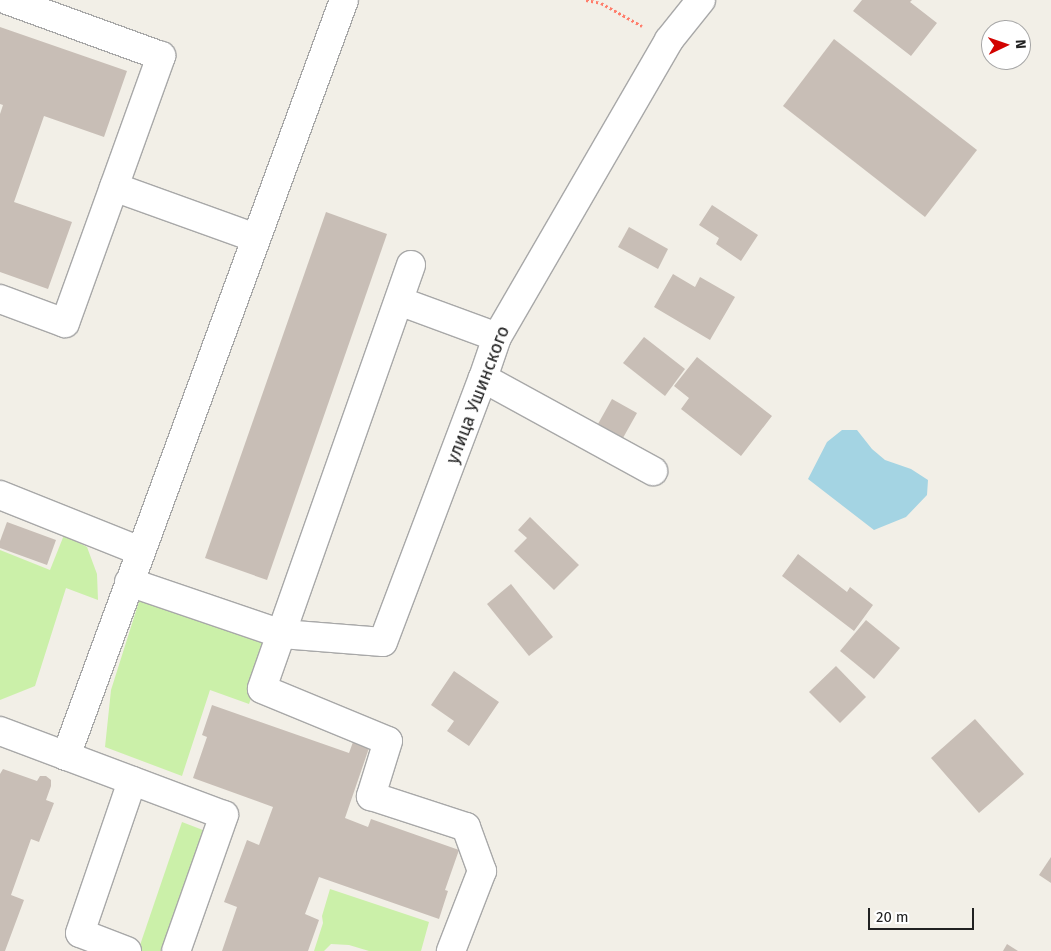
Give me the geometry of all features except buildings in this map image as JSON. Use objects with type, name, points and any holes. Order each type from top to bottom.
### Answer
[{"type":"street","points":[[0,299],[65,323],[161,56],[7,0]]},
{"type":"street","points":[[66,756],[344,0]]},
{"type":"street","name":"улица Ушинского","points":[[282,634],[382,642],[497,337],[669,40],[701,0]]},
{"type":"street","points":[[114,187],[256,238]]},
{"type":"street","points":[[412,265],[262,689],[388,741],[371,796],[466,827],[482,871],[451,951]]},
{"type":"street","points":[[399,300],[497,337]]},
{"type":"street","points":[[483,378],[653,471]]},
{"type":"street","points":[[0,494],[140,551]]},
{"type":"street","points":[[129,582],[282,634]]},
{"type":"street","points":[[0,732],[224,815],[176,951]]},
{"type":"street","points":[[127,951],[80,933],[132,781]]},
{"type":"path","points":[[586,0],[601,3],[669,40]]},
{"type":"green space","points":[[64,535],[87,547],[97,574],[98,600],[66,588],[35,686],[0,700],[0,550],[50,570]]},
{"type":"green space","points":[[142,592],[272,637],[249,704],[210,690],[182,776],[105,747],[111,690]]},
{"type":"green space","points":[[182,822],[208,832],[167,951],[138,951]]},
{"type":"green space","points":[[330,889],[429,922],[421,951],[369,951],[349,945],[331,944],[324,951],[314,951],[323,923],[322,916]]},
{"type":"water","points":[[842,430],[857,430],[872,449],[885,460],[911,469],[928,480],[927,495],[906,517],[874,530],[808,479],[827,442]]}]
